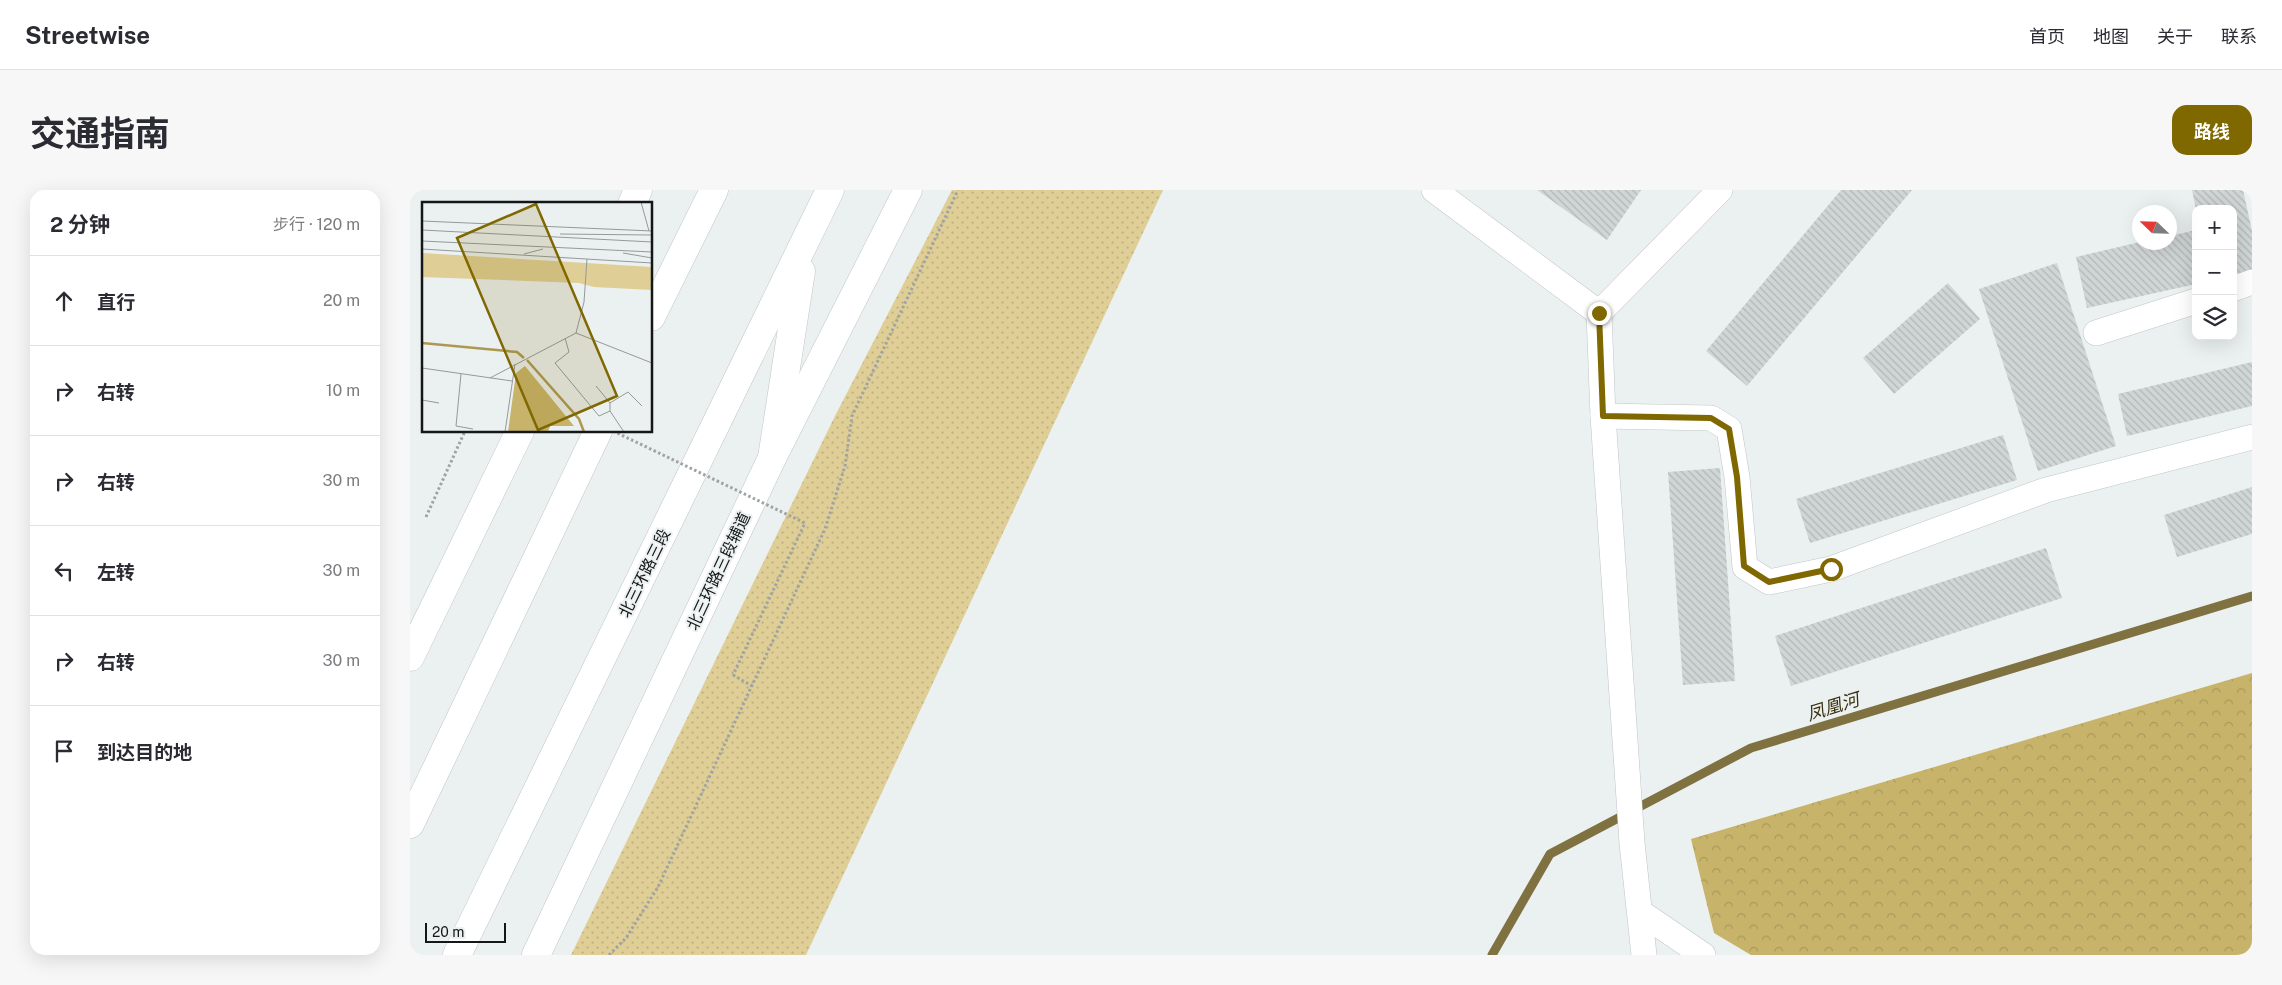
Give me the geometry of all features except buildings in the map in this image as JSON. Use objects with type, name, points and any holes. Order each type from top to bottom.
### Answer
[{"type":"main road","points":[[633,202],[638,190]]},
{"type":"main road","points":[[657,305],[699,190]]},
{"type":"main road","points":[[657,305],[714,190]]},
{"type":"main road","name":"北三环路三段","points":[[457,955],[805,245],[830,190]]},
{"type":"main road","name":"北三环路三段辅道","points":[[536,955],[772,458],[908,190]]},
{"type":"main road","points":[[772,458],[805,245]]},
{"type":"main road","points":[[410,657],[520,432]]},
{"type":"main road","points":[[410,824],[598,432]]},
{"type":"street","points":[[1434,190],[1599,313]]},
{"type":"street","points":[[1644,955],[1632,843],[1620,681],[1603,416],[1599,313],[1720,190]]},
{"type":"street","points":[[2237,287],[2252,282]]},
{"type":"street","points":[[2096,333],[2192,302]]},
{"type":"street","points":[[1603,416],[1711,418],[1729,429],[1737,477],[1744,566],[1769,582],[1831,569],[2046,490],[2252,437]]},
{"type":"street","points":[[1640,912],[1703,955]]},
{"type":"path","points":[[609,955],[626,938],[658,887],[825,529],[845,466],[852,416],[958,190]]},
{"type":"path","points":[[426,517],[465,432]]},
{"type":"path","points":[[615,432],[805,523],[733,675],[752,686]]},
{"type":"shaded area","points":[[952,190],[1163,190],[806,955],[571,955],[835,416]]},
{"type":"green space","points":[[2252,673],[2252,955],[1751,955],[1714,933],[1691,839]]},
{"type":"waterway","name":"凤凰河","points":[[1492,955],[1550,854],[1751,748],[2252,596]]},
{"type":"route","points":[[1599,313],[1603,416],[1711,418],[1729,429],[1737,477],[1744,566],[1769,582],[1831,569]]}]
